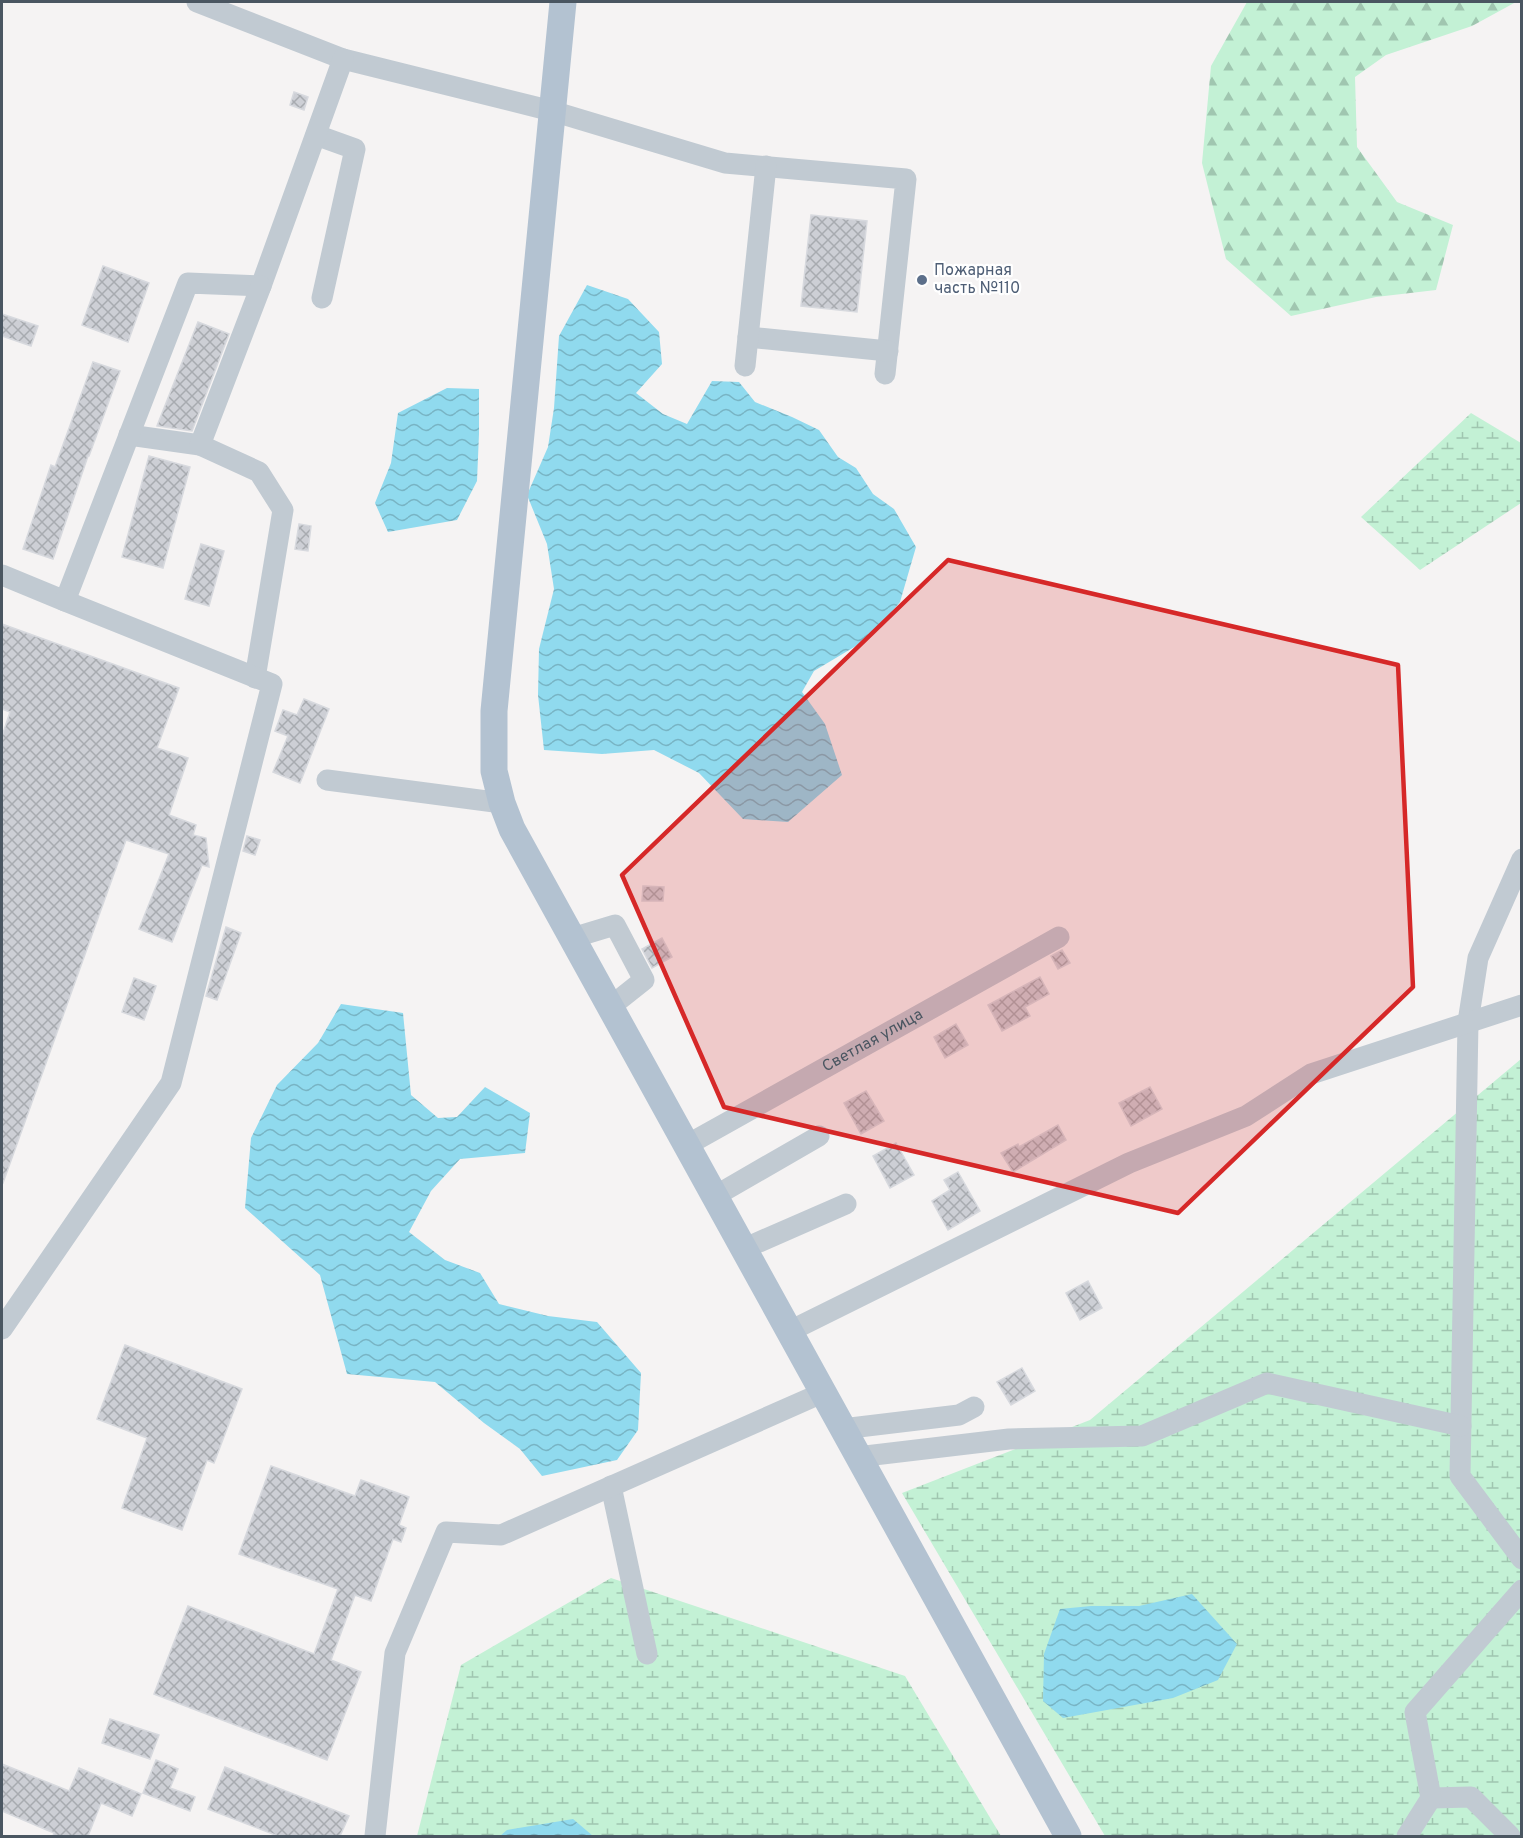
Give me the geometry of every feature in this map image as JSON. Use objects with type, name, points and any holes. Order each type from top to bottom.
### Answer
[{"type":"main road","points":[[563,2],[494,711],[494,771],[502,803],[512,830],[1068,1836]]},
{"type":"lane","points":[[197,2],[343,59],[552,111],[725,163],[906,179],[885,374]]},
{"type":"lane","points":[[200,445],[261,286],[343,59]]},
{"type":"lane","points":[[316,135],[355,149],[322,298]]},
{"type":"lane","points":[[745,366],[766,166]]},
{"type":"lane","points":[[65,601],[188,283],[261,286]]},
{"type":"lane","points":[[748,338],[888,351]]},
{"type":"lane","points":[[129,435],[200,445],[259,472],[283,510],[255,678]]},
{"type":"lane","points":[[2,575],[272,684],[171,1083],[2,1329]]},
{"type":"lane","points":[[327,780],[502,803]]},
{"type":"lane","points":[[1521,859],[1478,958],[1468,1022],[1460,1476],[1521,1559]]},
{"type":"lane","points":[[572,938],[615,925],[644,980],[610,1007]]},
{"type":"lane","name":"Светлая улица","points":[[687,1145],[1059,937]]},
{"type":"lane","points":[[788,1332],[1129,1162],[1246,1116],[1311,1074],[1521,1005]]},
{"type":"lane","points":[[714,1197],[819,1136]]},
{"type":"lane","points":[[743,1249],[846,1204]]},
{"type":"lane","points":[[857,1457],[1009,1439],[1142,1436],[1267,1383],[1461,1426]]},
{"type":"lane","points":[[375,1836],[395,1653],[446,1532],[501,1535],[822,1393]]},
{"type":"lane","points":[[842,1429],[959,1415],[974,1407]]},
{"type":"lane","points":[[611,1486],[646,1654]]},
{"type":"lane","points":[[1407,1836],[1431,1798],[1415,1712],[1521,1590]]},
{"type":"lane","points":[[1431,1798],[1471,1797],[1510,1836]]},
{"type":"lane","points":[[1516,1836],[1521,1833]]},
{"type":"highlighted area","points":[[948,560],[1398,665],[1413,987],[1178,1213],[724,1107],[622,875]]},
{"type":"green space","points":[[1247,2],[1516,2],[1472,26],[1386,55],[1355,77],[1357,147],[1397,202],[1453,225],[1436,290],[1376,297],[1291,316],[1226,259],[1202,163],[1211,66]]},
{"type":"green space","points":[[1471,413],[1521,443],[1521,503],[1420,570],[1361,517]]},
{"type":"green space","points":[[1521,1059],[1521,1836],[1105,1836],[902,1493],[1090,1420]]},
{"type":"green space","points":[[611,1578],[905,1676],[1001,1836],[417,1836],[461,1665]]},
{"type":"water","points":[[587,285],[628,299],[659,332],[662,364],[636,393],[663,414],[687,424],[712,381],[739,382],[755,402],[819,430],[838,457],[856,468],[873,494],[894,509],[916,547],[900,602],[871,637],[814,671],[802,692],[825,724],[842,775],[788,822],[743,819],[699,773],[654,750],[602,754],[544,750],[538,695],[539,649],[554,589],[547,544],[527,495],[548,447],[554,408],[559,336]]},
{"type":"water","points":[[447,388],[479,389],[477,481],[457,520],[388,532],[375,503],[391,463],[398,413]]},
{"type":"water","points":[[341,1004],[403,1013],[411,1095],[438,1118],[457,1117],[485,1087],[530,1113],[525,1153],[460,1159],[431,1191],[409,1232],[445,1260],[480,1273],[499,1304],[548,1316],[597,1322],[641,1373],[638,1430],[617,1460],[542,1476],[520,1449],[484,1423],[435,1382],[347,1374],[320,1275],[245,1208],[251,1138],[277,1085],[318,1043]]},
{"type":"water","points":[[1192,1594],[1237,1644],[1218,1680],[1173,1698],[1063,1718],[1043,1701],[1044,1654],[1060,1609],[1091,1606],[1139,1606]]},
{"type":"water","points":[[573,1819],[593,1836],[500,1836],[507,1830]]},
{"type":"building","points":[[294,92],[308,97],[304,110],[290,105]]},
{"type":"building","points":[[811,215],[867,221],[857,312],[801,306]]},
{"type":"building","points":[[103,266],[149,283],[128,342],[82,325]]},
{"type":"building","points":[[2,314],[38,326],[31,346],[2,336]]},
{"type":"building","points":[[198,322],[229,334],[192,431],[157,426]]},
{"type":"building","points":[[93,362],[120,371],[53,559],[23,549],[51,465],[55,467]]},
{"type":"building","points":[[149,456],[190,467],[163,568],[122,557]]},
{"type":"building","points":[[299,524],[311,526],[308,551],[295,549]]},
{"type":"building","points":[[201,544],[224,551],[209,606],[185,599]]},
{"type":"building","points":[[2,624],[179,688],[157,748],[188,758],[169,815],[196,825],[193,835],[206,838],[209,867],[202,865],[172,942],[139,929],[169,854],[126,840],[3,1183],[2,736],[10,712],[2,709]]},
{"type":"building","points":[[304,699],[329,709],[300,783],[273,772],[288,736],[275,731],[283,710],[297,715]]},
{"type":"building","points":[[247,836],[260,840],[255,855],[243,851]]},
{"type":"building","points":[[643,886],[664,887],[663,901],[642,901]]},
{"type":"building","points":[[226,927],[241,933],[217,1000],[206,996]]},
{"type":"building","points":[[662,938],[672,957],[652,968],[642,949]]},
{"type":"building","points":[[1062,950],[1070,963],[1058,969],[1051,956]]},
{"type":"building","points":[[1040,977],[1049,994],[1025,1007],[1030,1016],[1002,1031],[988,1005]]},
{"type":"building","points":[[134,978],[156,986],[144,1020],[122,1012]]},
{"type":"building","points":[[956,1024],[968,1045],[945,1058],[934,1037]]},
{"type":"building","points":[[1150,1087],[1162,1109],[1131,1126],[1119,1103]]},
{"type":"building","points":[[866,1091],[884,1121],[861,1134],[844,1103]]},
{"type":"building","points":[[1058,1125],[1066,1140],[1013,1172],[1001,1153],[1018,1144],[1019,1147]]},
{"type":"building","points":[[896,1143],[914,1175],[890,1188],[873,1156]]},
{"type":"building","points":[[958,1172],[980,1211],[948,1230],[932,1201],[950,1190],[944,1180]]},
{"type":"building","points":[[1088,1281],[1102,1308],[1080,1320],[1066,1293]]},
{"type":"building","points":[[125,1345],[242,1389],[214,1463],[207,1460],[182,1530],[122,1508],[147,1438],[97,1419]]},
{"type":"building","points":[[1022,1368],[1035,1391],[1011,1405],[997,1382]]},
{"type":"building","points":[[271,1466],[355,1496],[361,1480],[409,1497],[399,1525],[406,1528],[401,1542],[393,1539],[371,1601],[355,1595],[331,1660],[361,1672],[327,1760],[154,1694],[188,1606],[314,1654],[338,1589],[239,1554]]},
{"type":"building","points":[[110,1719],[159,1735],[150,1759],[102,1743]]},
{"type":"building","points":[[156,1760],[178,1769],[170,1788],[195,1797],[190,1811],[143,1793]]},
{"type":"building","points":[[2,1764],[69,1791],[79,1768],[141,1794],[132,1816],[101,1803],[88,1836],[53,1836],[54,1833],[2,1811]]},
{"type":"building","points":[[225,1767],[349,1816],[340,1836],[278,1836],[208,1809]]},
{"type":"place","name":"Пожарная часть №110","points":[[922,280]]}]
